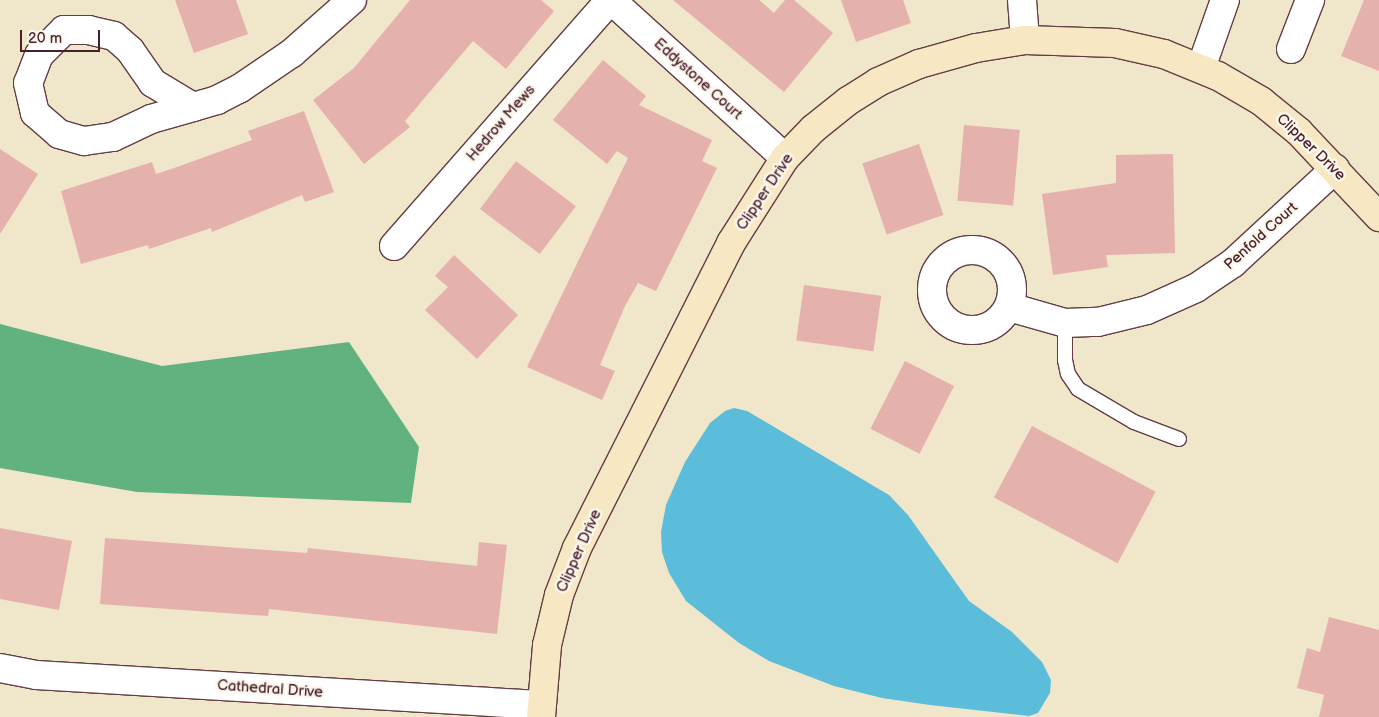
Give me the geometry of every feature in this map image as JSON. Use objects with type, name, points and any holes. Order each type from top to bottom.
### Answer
[{"type":"street","points":[[193,107],[154,83],[130,50],[114,36],[89,30],[64,30],[39,55],[28,83],[35,113],[59,134],[84,141],[113,136],[151,118],[193,107],[239,89],[292,54],[352,0]]},
{"type":"street","name":"Eddystone Court","points":[[610,0],[785,158]]},
{"type":"street","name":"Hedrow Mews","points":[[394,246],[610,0]]},
{"type":"street","points":[[1022,0],[1025,40]]},
{"type":"street","points":[[1201,68],[1225,0]]},
{"type":"street","points":[[1291,49],[1310,0]]},
{"type":"street","name":"Clipper Drive","points":[[541,711],[547,645],[558,595],[577,548],[731,243],[785,158],[827,118],[878,82],[919,64],[976,48],[1025,40],[1065,39],[1115,43],[1164,54],[1201,68],[1261,101],[1299,132],[1379,216]]},
{"type":"street","name":"Penfold Court","points":[[1009,307],[1065,323],[1098,322],[1147,310],[1196,288],[1233,264],[1335,169]]},
{"type":"street","name":"Cathedral Drive","points":[[0,668],[36,674],[541,711]]},
{"type":"lane","points":[[1065,323],[1064,360],[1068,374],[1078,389],[1134,422],[1179,439]]},
{"type":"green space","points":[[0,324],[162,366],[349,342],[419,447],[411,503],[137,492],[0,468]]},
{"type":"water","points":[[734,408],[747,411],[889,495],[908,515],[969,601],[1012,632],[1042,662],[1051,680],[1050,693],[1038,713],[1029,716],[930,705],[882,698],[834,686],[769,661],[739,643],[686,601],[669,573],[662,552],[661,532],[666,505],[685,462],[710,423],[725,411]]},
{"type":"building","points":[[175,0],[236,0],[248,34],[194,53]]},
{"type":"building","points":[[410,0],[541,0],[554,11],[506,69],[473,41],[405,121],[410,127],[364,164],[313,100],[354,68]]},
{"type":"building","points":[[673,0],[759,0],[774,13],[785,0],[794,0],[833,33],[784,92]]},
{"type":"building","points":[[841,0],[903,0],[911,23],[856,42]]},
{"type":"building","points":[[1364,0],[1379,0],[1379,71],[1341,56]]},
{"type":"building","points":[[603,60],[646,96],[639,105],[712,140],[702,161],[717,168],[656,291],[638,283],[625,306],[600,365],[615,371],[602,400],[527,367],[628,158],[617,151],[607,164],[553,120]]},
{"type":"building","points":[[304,111],[334,192],[305,202],[302,195],[212,232],[211,228],[149,249],[148,245],[81,264],[61,191],[152,162],[156,174],[252,140],[248,131]]},
{"type":"building","points":[[964,125],[1020,130],[1013,206],[957,201]]},
{"type":"building","points":[[919,144],[943,215],[887,234],[862,164]]},
{"type":"building","points":[[0,149],[38,174],[0,234]]},
{"type":"building","points":[[1173,154],[1175,253],[1106,255],[1108,267],[1053,275],[1042,194],[1116,183],[1116,155]]},
{"type":"building","points":[[516,161],[576,206],[540,254],[480,209]]},
{"type":"building","points":[[454,255],[518,315],[477,359],[425,310],[448,287],[435,276]]},
{"type":"building","points":[[804,285],[881,296],[873,351],[796,340]]},
{"type":"building","points":[[905,361],[954,386],[920,454],[870,429]]},
{"type":"building","points":[[1032,426],[1156,492],[1118,563],[994,498]]},
{"type":"building","points":[[0,528],[72,541],[59,610],[0,599]]},
{"type":"building","points":[[105,538],[307,553],[308,548],[477,566],[479,542],[507,545],[497,634],[269,609],[268,616],[100,604]]},
{"type":"building","points":[[1329,617],[1379,630],[1379,717],[1319,717],[1324,695],[1297,688],[1307,648],[1320,652]]}]
